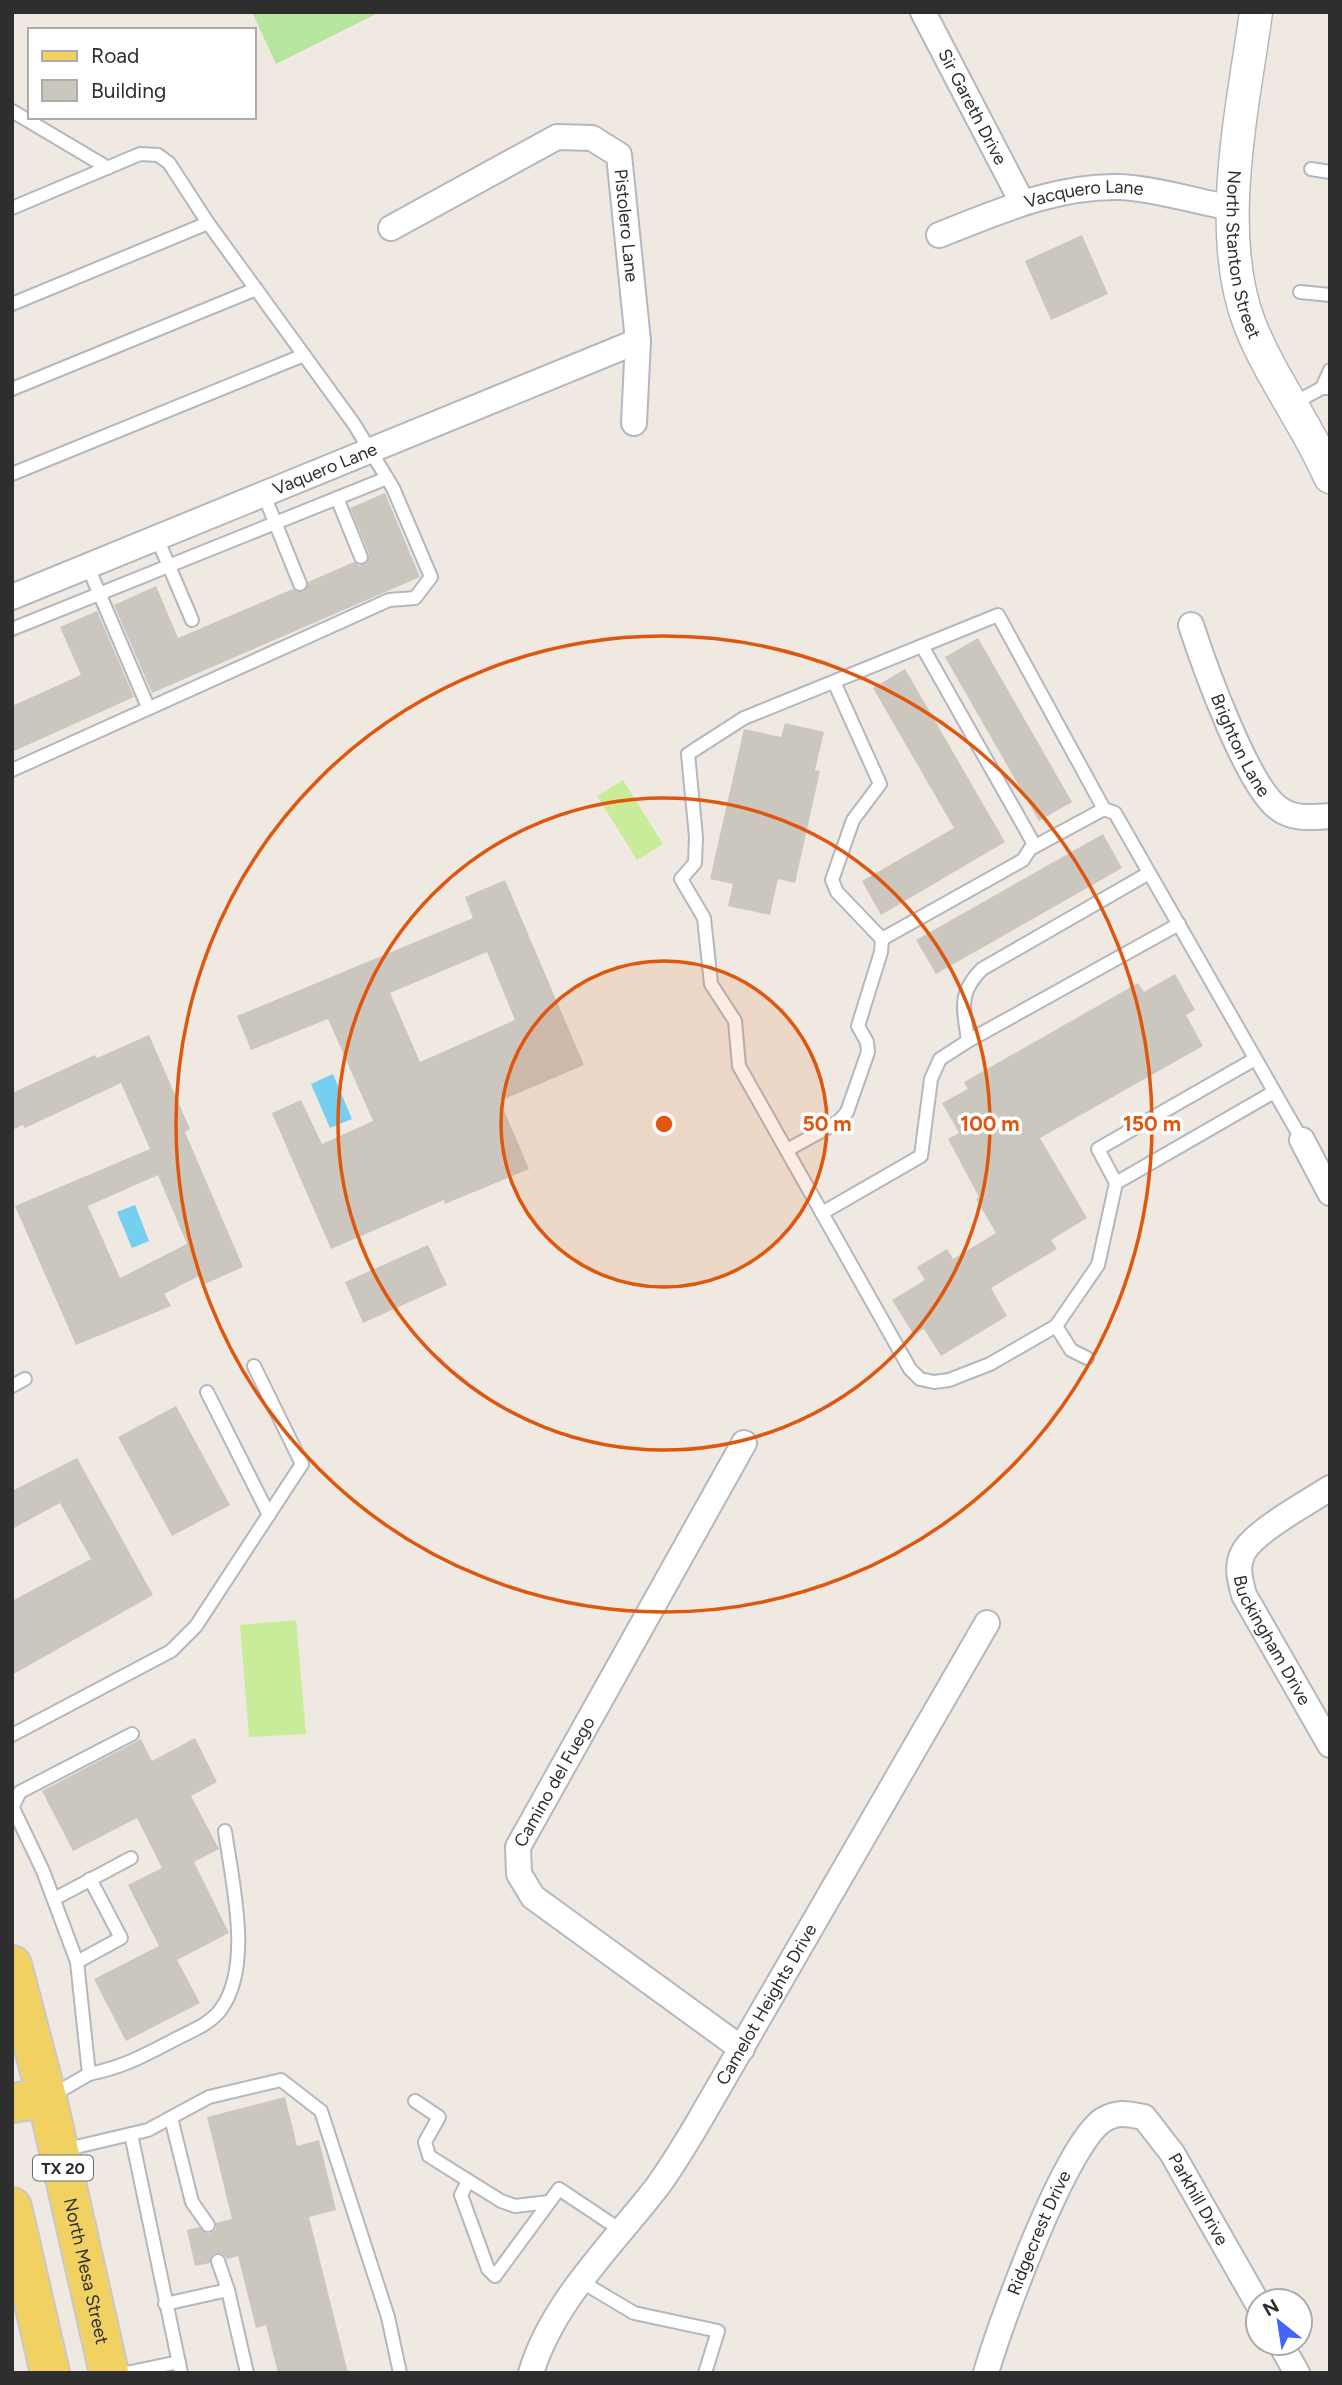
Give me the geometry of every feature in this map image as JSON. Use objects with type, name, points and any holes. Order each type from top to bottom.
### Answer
[{"type":"main road","name":"North Mesa Street","points":[[12,1965],[30,2100],[59,2151],[109,2373]]},
{"type":"main road","points":[[12,2207],[50,2373]]},
{"type":"street","name":"Sir Gareth Drive","points":[[923,12],[1022,202]]},
{"type":"street","name":"North Stanton Street","points":[[1256,12],[1233,208],[1233,256],[1241,300],[1261,350],[1330,477]]},
{"type":"street","name":"Pistolero Lane","points":[[391,228],[557,137],[592,138],[619,155],[638,341],[634,424]]},
{"type":"street","name":"Vacquero Lane","points":[[939,234],[1022,202],[1074,190],[1122,187],[1233,208]]},
{"type":"street","name":"Vaquero Lane","points":[[12,597],[638,341]]},
{"type":"street","name":"Brighton Lane","points":[[1191,625],[1211,686],[1262,791],[1278,809],[1299,818],[1330,816]]},
{"type":"street","points":[[1302,1140],[1330,1193]]},
{"type":"street","name":"Camino del Fuego","points":[[742,2049],[533,1897],[519,1874],[518,1847],[744,1443]]},
{"type":"street","name":"Buckingham Drive","points":[[1330,1488],[1268,1528],[1243,1551],[1238,1572],[1244,1595],[1330,1745]]},
{"type":"street","name":"Camelot Heights Drive","points":[[531,2373],[536,2356],[582,2282],[666,2173],[742,2049],[986,1623]]},
{"type":"street","name":"Parkhill Drive","points":[[1121,2112],[1144,2117],[1172,2153],[1248,2287]]},
{"type":"street","name":"Ridgecrest Drive","points":[[986,2373],[1014,2291],[1063,2180],[1095,2129],[1102,2121],[1121,2112]]},
{"type":"street","points":[[1288,2357],[1297,2373]]},
{"type":"lane","points":[[12,111],[108,167]]},
{"type":"lane","points":[[12,208],[140,154],[158,155],[169,163],[208,223],[370,451],[387,478],[431,577],[424,591],[415,598],[389,600],[12,769]]},
{"type":"lane","points":[[1311,169],[1330,172]]},
{"type":"lane","points":[[12,304],[208,223]]},
{"type":"lane","points":[[12,389],[256,289]]},
{"type":"lane","points":[[1300,292],[1330,295]]},
{"type":"lane","points":[[12,474],[304,355]]},
{"type":"lane","points":[[1292,405],[1326,388],[1330,370]]},
{"type":"lane","points":[[13,625],[387,478]]},
{"type":"lane","points":[[264,495],[300,584]]},
{"type":"lane","points":[[337,498],[360,557]]},
{"type":"lane","points":[[158,538],[191,620]]},
{"type":"lane","points":[[88,567],[148,707]]},
{"type":"lane","points":[[1255,1059],[1098,1149],[1116,1183],[1098,1265],[1056,1326],[949,1380],[934,1382],[920,1379],[910,1369],[739,1066],[735,1021],[712,984],[704,918],[681,879],[695,863],[696,837],[688,754],[744,718],[998,615],[1104,809],[1115,813],[1302,1140]]},
{"type":"lane","points":[[922,646],[1035,846]]},
{"type":"lane","points":[[787,1150],[838,1122],[847,1112],[867,1052],[867,1042],[858,1026],[881,952],[882,939],[837,892],[832,880],[853,820],[880,784],[834,682]]},
{"type":"lane","points":[[882,939],[1023,860],[1035,846],[1104,809]]},
{"type":"lane","points":[[968,1041],[963,998],[969,981],[982,969],[1149,873]]},
{"type":"lane","points":[[822,1213],[921,1156],[930,1079],[940,1059],[1179,924]]},
{"type":"lane","points":[[1116,1183],[1274,1092]]},
{"type":"lane","points":[[1056,1326],[1071,1350],[1087,1358]]},
{"type":"lane","points":[[12,1735],[171,1651],[196,1626],[269,1516],[302,1464],[254,1366]]},
{"type":"lane","points":[[12,1385],[25,1379]]},
{"type":"lane","points":[[207,1392],[269,1516]]},
{"type":"lane","points":[[89,2074],[77,1962],[54,1899],[13,1806],[20,1792],[132,1734]]},
{"type":"lane","points":[[30,2100],[89,2074],[125,2066],[209,2021],[221,2009],[230,1991],[239,1929],[225,1832]]},
{"type":"lane","points":[[54,1899],[131,1858]]},
{"type":"lane","points":[[77,1962],[121,1938],[90,1879]]},
{"type":"lane","points":[[59,2151],[148,2130],[209,2097],[281,2080],[321,2111],[388,2317],[400,2373]]},
{"type":"lane","points":[[415,2101],[439,2117],[425,2142],[429,2156],[501,2201],[515,2206],[549,2202]]},
{"type":"lane","points":[[171,2118],[192,2202],[208,2225]]},
{"type":"lane","points":[[125,2373],[180,2367],[131,2134]]},
{"type":"lane","points":[[468,2181],[461,2194],[488,2269],[495,2276],[559,2189],[622,2231]]},
{"type":"lane","points":[[218,2261],[228,2291],[247,2373]]},
{"type":"lane","points":[[582,2282],[634,2313],[718,2331],[705,2373]]},
{"type":"lane","points":[[165,2304],[228,2291]]},
{"type":"green space","points":[[252,12],[380,12],[276,64]]},
{"type":"green space","points":[[623,780],[663,844],[637,860],[597,796]]},
{"type":"green space","points":[[296,1620],[306,1734],[249,1737],[240,1625]]},
{"type":"water","points":[[333,1074],[352,1119],[330,1128],[311,1084]]},
{"type":"water","points":[[135,1205],[149,1241],[132,1248],[117,1212]]},
{"type":"building","points":[[1082,235],[1108,294],[1051,320],[1025,261]]},
{"type":"building","points":[[385,493],[420,577],[152,693],[114,605],[156,586],[178,638],[293,589],[304,592],[308,582],[354,562],[360,566],[367,563],[369,554],[350,508]]},
{"type":"building","points":[[97,611],[134,697],[12,752],[12,706],[81,675],[60,627]]},
{"type":"building","points":[[978,638],[1072,802],[1039,821],[945,657]]},
{"type":"building","points":[[905,669],[1005,842],[881,915],[862,881],[954,828],[873,688]]},
{"type":"building","points":[[785,723],[824,732],[815,770],[820,771],[795,883],[778,879],[770,915],[728,906],[733,884],[710,879],[744,729],[781,737]]},
{"type":"building","points":[[1103,834],[1122,868],[936,974],[916,940]]},
{"type":"building","points":[[505,880],[584,1065],[500,1101],[529,1169],[445,1204],[444,1200],[331,1249],[272,1113],[301,1100],[322,1144],[373,1121],[328,1019],[251,1050],[237,1016],[473,918],[465,897]],"holes":[[[487,952],[515,1020],[420,1062],[390,993]]]},
{"type":"building","points":[[1175,974],[1195,1010],[1186,1015],[1203,1046],[1040,1138],[1087,1218],[1051,1240],[1057,1249],[991,1288],[1007,1316],[941,1356],[924,1329],[914,1335],[892,1300],[925,1280],[917,1267],[947,1249],[953,1259],[996,1233],[976,1199],[979,1197],[948,1139],[959,1133],[942,1103],[968,1089],[964,1082],[1138,983],[1144,992]]},
{"type":"building","points":[[149,1035],[190,1129],[185,1132],[243,1267],[205,1284],[201,1275],[164,1294],[171,1306],[76,1345],[15,1206],[150,1149],[121,1083],[25,1128],[23,1125],[12,1130],[12,1093],[95,1055],[97,1058]],"holes":[[[158,1175],[187,1244],[120,1278],[88,1206]]]},
{"type":"building","points":[[428,1245],[447,1285],[363,1323],[345,1282]]},
{"type":"building","points":[[176,1406],[230,1505],[172,1536],[118,1437]]},
{"type":"building","points":[[77,1458],[153,1595],[12,1675],[12,1601],[91,1559],[60,1503],[12,1529],[12,1491]]},
{"type":"building","points":[[195,1738],[217,1782],[191,1796],[219,1849],[194,1862],[229,1933],[177,1960],[200,2003],[126,2041],[94,1979],[159,1946],[128,1885],[162,1868],[137,1818],[73,1851],[42,1791],[141,1739],[152,1761]]},
{"type":"building","points":[[285,2097],[297,2146],[319,2140],[336,2210],[309,2217],[348,2373],[278,2373],[266,2325],[256,2328],[238,2256],[227,2259],[223,2254],[216,2253],[211,2256],[210,2263],[195,2266],[187,2230],[199,2227],[209,2234],[216,2229],[216,2223],[232,2219],[207,2117]]}]
